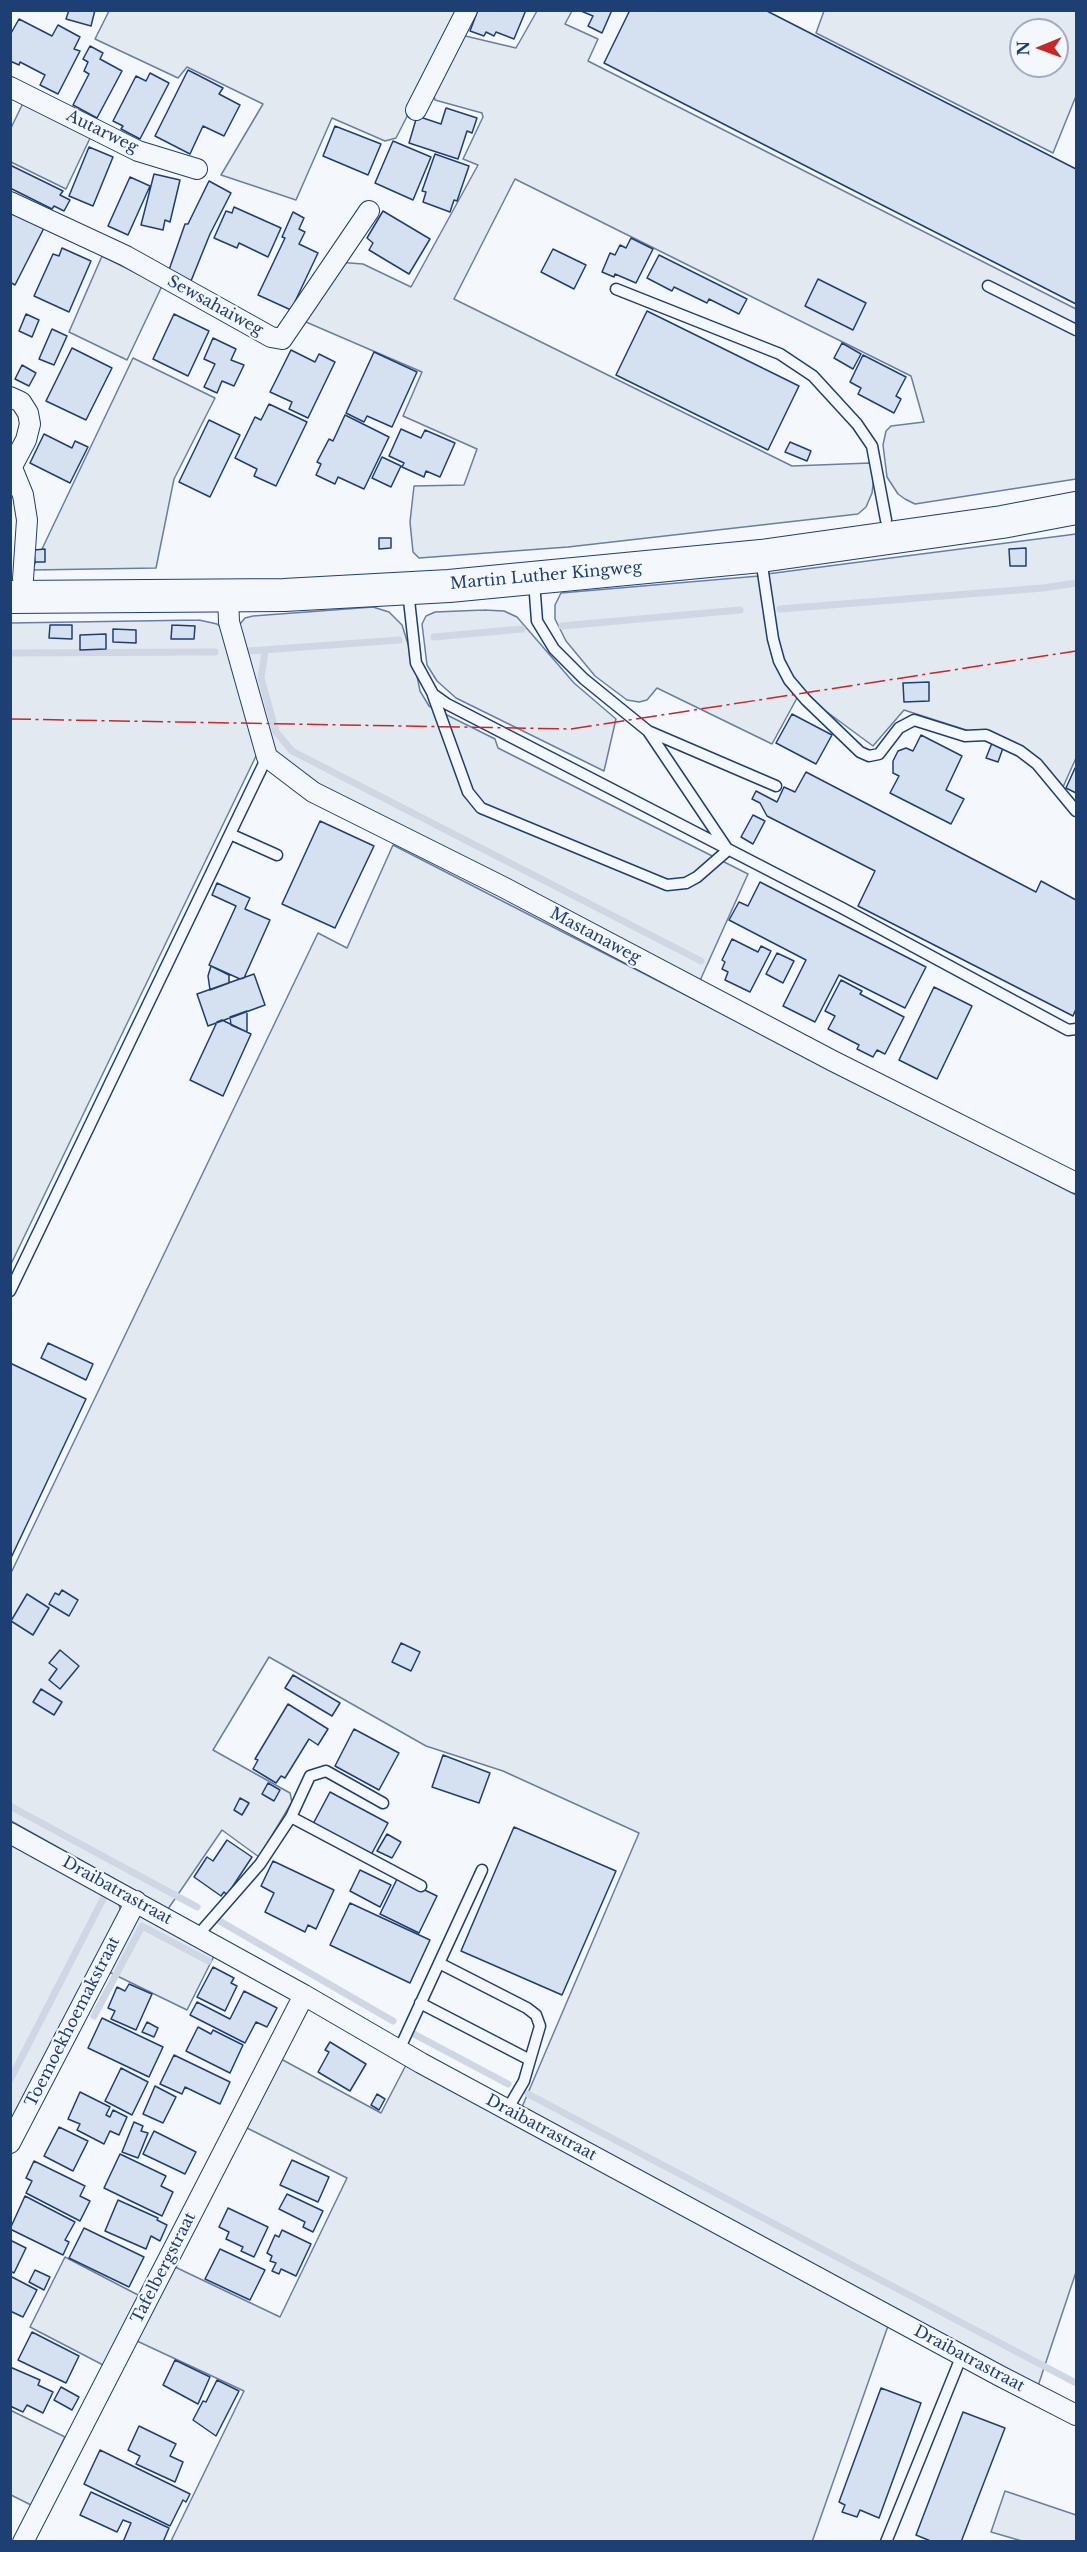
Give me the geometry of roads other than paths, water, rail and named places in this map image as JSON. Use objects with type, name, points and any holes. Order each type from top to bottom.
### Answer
[{"type":"main road","name":"Martin Luther Kingweg","points":[[17,588],[228,596],[408,588],[761,556],[1002,522],[1077,508]]},
{"type":"street","points":[[416,110],[468,10]]},
{"type":"street","name":"Autarweg","points":[[10,87],[138,151],[197,169]]},
{"type":"street","name":"Sewsahaiweg","points":[[10,202],[126,256],[271,337],[282,339],[369,211]]},
{"type":"street","points":[[10,397],[21,402],[28,413],[30,424],[26,440],[11,469],[23,495],[27,520],[17,588]]},
{"type":"street","points":[[228,596],[229,622],[267,757]]},
{"type":"street","name":"Mastanaweg","points":[[267,757],[313,792],[503,887],[813,1051],[1077,1184]]},
{"type":"street","name":"Draibatrastraat","points":[[10,1833],[198,1935],[507,2110],[1077,2415]]},
{"type":"street","name":"Toemoekhoemakstraat","points":[[10,2143],[136,1901]]},
{"type":"street","name":"Tafelbergstraat","points":[[23,2541],[304,1995]]},
{"type":"lane","points":[[988,286],[1077,330]]},
{"type":"lane","points":[[616,290],[780,354],[813,376],[857,424],[872,446],[886,520]]},
{"type":"lane","points":[[761,556],[772,632],[784,670],[806,700],[860,752],[869,756],[879,754],[899,728],[914,720],[965,736],[986,735],[1020,752],[1037,765],[1077,811]]},
{"type":"lane","points":[[533,578],[537,621],[554,649],[584,679],[648,730],[776,786]]},
{"type":"lane","points":[[408,588],[416,663],[433,694],[468,792],[481,808],[667,885],[686,883],[697,877],[728,850]]},
{"type":"lane","points":[[433,694],[447,704],[1068,1030],[1077,1029]]},
{"type":"lane","points":[[648,730],[728,850]]},
{"type":"lane","points":[[10,1291],[267,757]]},
{"type":"lane","points":[[230,834],[277,855]]},
{"type":"lane","points":[[198,1935],[260,1864],[291,1817],[310,1776],[318,1772],[326,1772],[383,1803]]},
{"type":"lane","points":[[291,1817],[421,1886]]},
{"type":"lane","points":[[399,2050],[482,1870]]},
{"type":"lane","points":[[439,1963],[527,2008],[536,2015],[540,2026],[524,2081],[507,2110]]},
{"type":"lane","points":[[420,2003],[530,2060]]},
{"type":"lane","points":[[886,2541],[962,2355]]},
{"type":"waterway","points":[[780,609],[1043,588],[1076,583]]},
{"type":"waterway","points":[[562,626],[740,610]]},
{"type":"waterway","points":[[434,637],[522,629]]},
{"type":"waterway","points":[[249,651],[399,640]]},
{"type":"waterway","points":[[10,653],[215,652]]},
{"type":"waterway","points":[[265,652],[261,678],[276,732],[292,751],[701,961]]},
{"type":"waterway","points":[[10,1806],[197,1907]]},
{"type":"waterway","points":[[10,2080],[103,1899]]},
{"type":"waterway","points":[[216,1919],[393,2021]]},
{"type":"waterway","points":[[94,2016],[142,1926],[208,1961]]},
{"type":"waterway","points":[[412,2033],[508,2084]]},
{"type":"waterway","points":[[528,2094],[1076,2383]]}]
